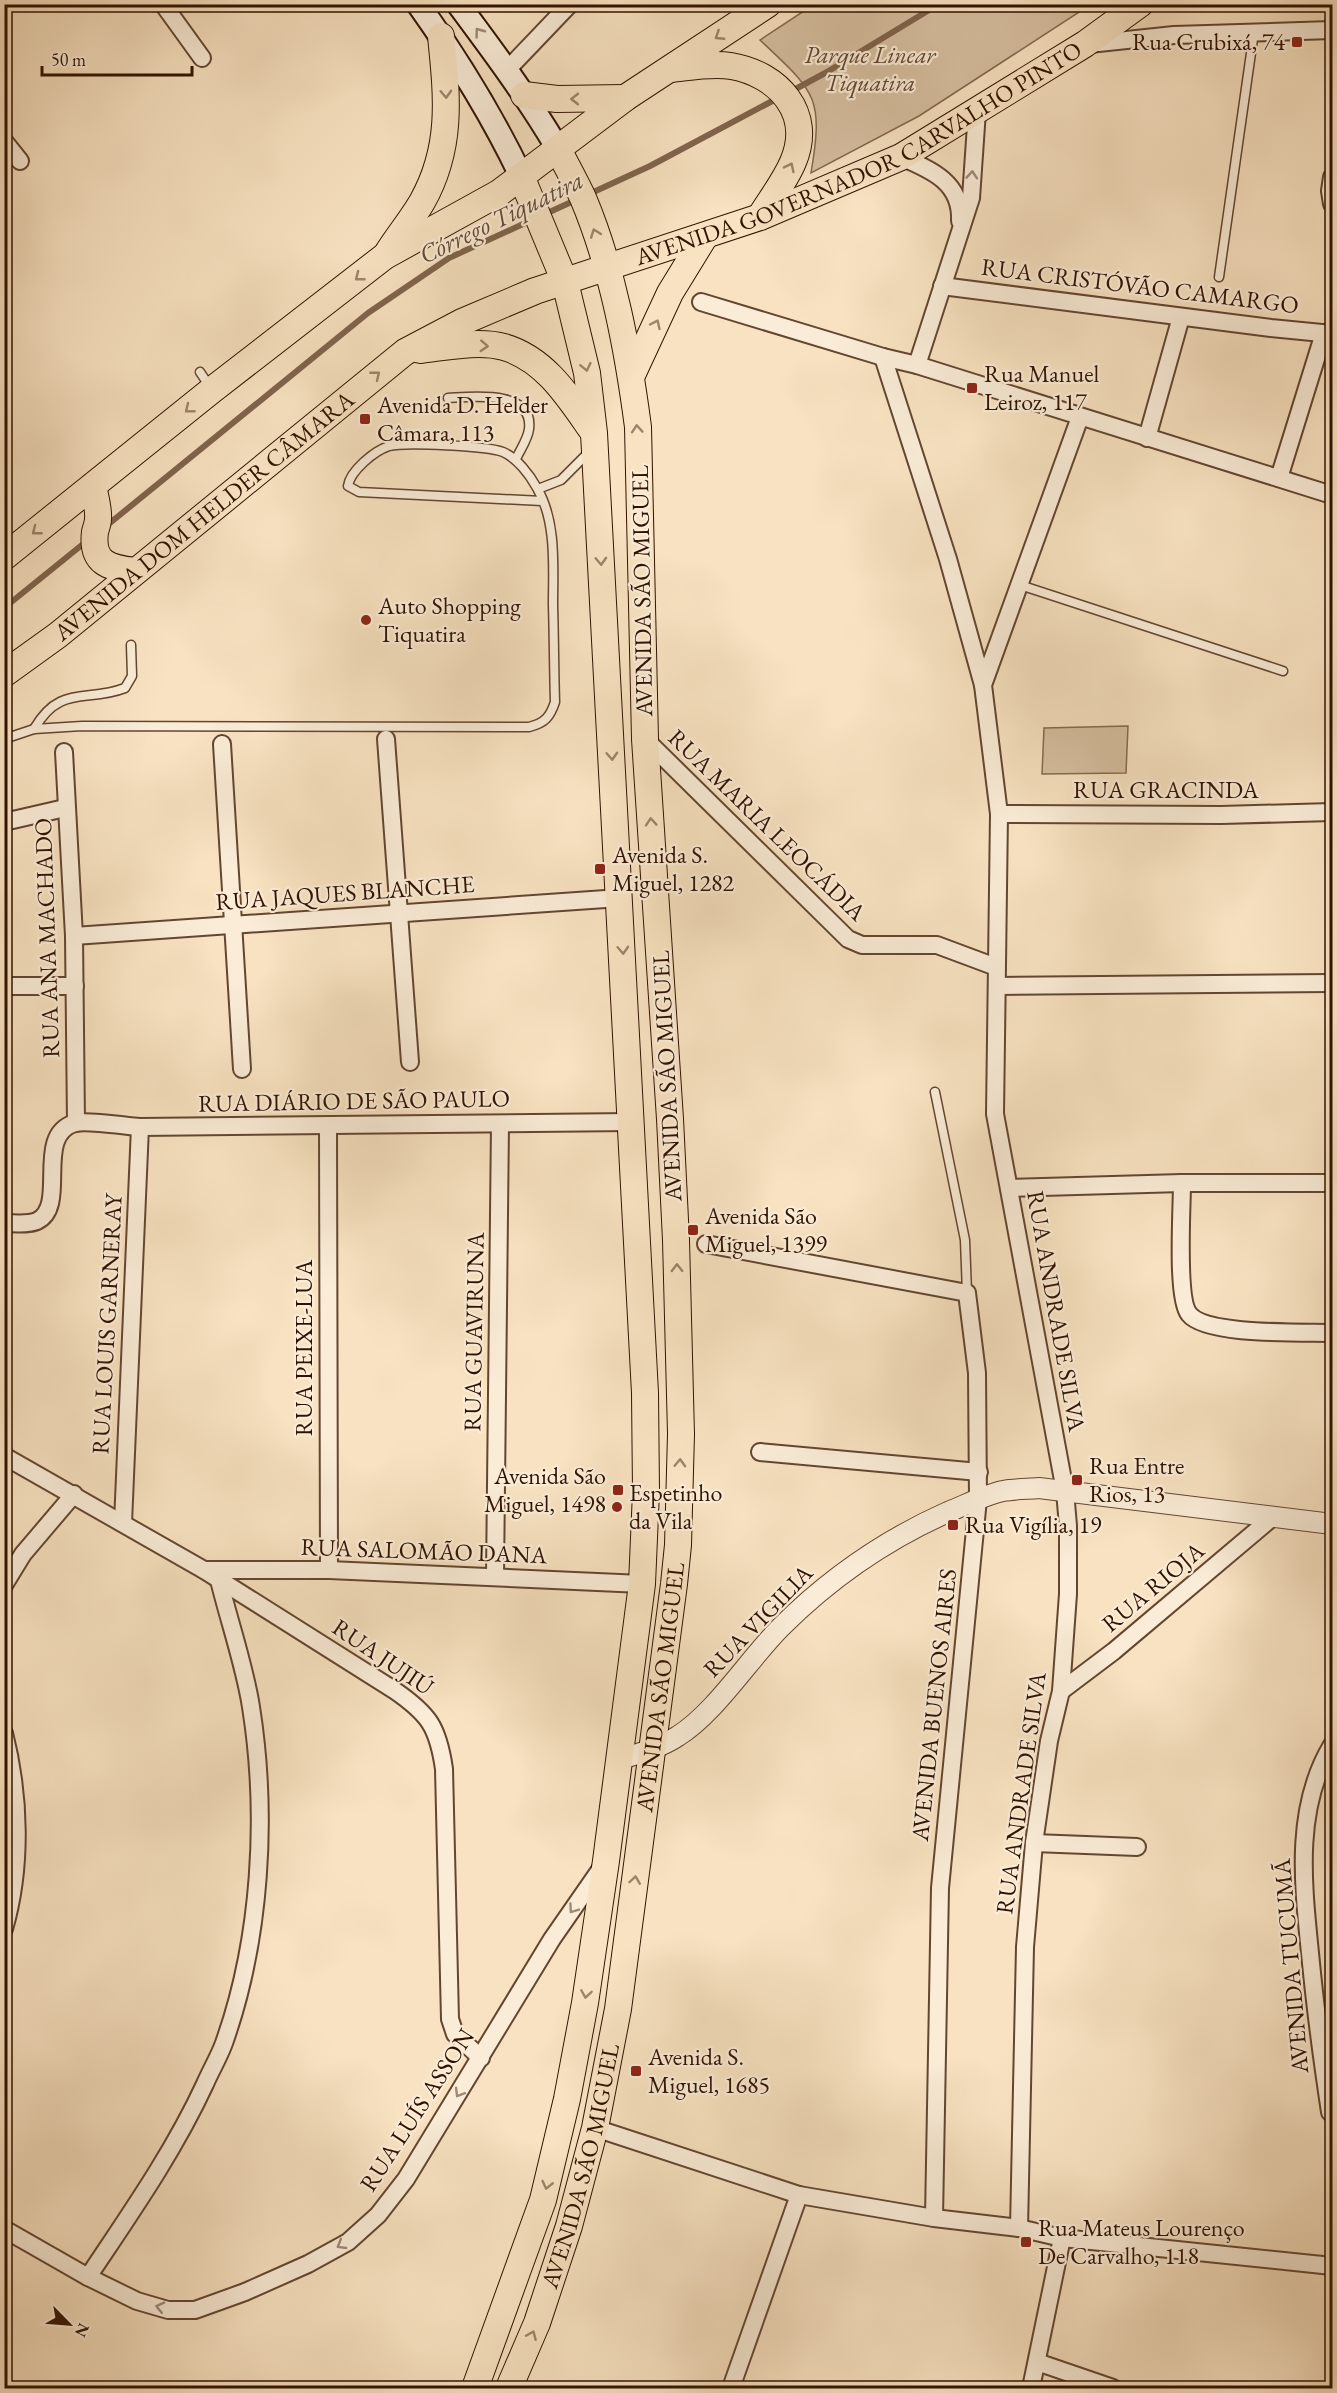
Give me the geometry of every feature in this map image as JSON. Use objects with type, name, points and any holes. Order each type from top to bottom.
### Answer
[{"type":"main road","name":"AVENIDA SÃO MIGUEL","points":[[418,4],[441,36],[497,127],[522,176],[565,282],[587,373],[594,439],[645,1393],[646,1492],[642,1584],[606,1861],[579,2035],[567,2099],[543,2200],[475,2388]]},
{"type":"main road","name":"AVENIDA SÃO MIGUEL","points":[[458,4],[524,95],[558,148],[579,192],[607,267],[631,376],[638,427],[645,739],[671,1130],[681,1434],[678,1545],[618,2009],[595,2128],[569,2226],[537,2323],[509,2388]]},
{"type":"main road","points":[[4,556],[93,486],[206,381],[385,256],[499,193],[625,98],[768,4]]},
{"type":"main road","name":"AVENIDA GOVERNADOR CARVALHO PINTO","points":[[565,282],[760,217],[902,157],[1085,44],[1140,4]]},
{"type":"main road","points":[[385,256],[421,203],[433,179],[442,151],[446,100],[441,36]]},
{"type":"main road","points":[[670,69],[728,65],[746,69],[768,80],[783,92],[793,106],[798,122],[798,143],[794,160],[760,217]]},
{"type":"main road","points":[[524,95],[557,99],[625,98]]},
{"type":"main road","points":[[631,376],[670,293],[705,236]]},
{"type":"main road","name":"AVENIDA DOM HELDER CÂMARA","points":[[4,674],[58,635],[405,352],[462,322],[535,291],[565,282]]},
{"type":"main road","points":[[405,352],[479,345],[511,350],[549,373],[594,439]]},
{"type":"main road","points":[[93,486],[99,518],[95,538],[98,556],[105,564],[117,569],[135,571]]},
{"type":"street","points":[[163,4],[202,58]]},
{"type":"street","points":[[507,70],[570,4]]},
{"type":"street","points":[[1085,44],[1254,31],[1332,30]]},
{"type":"street","points":[[917,365],[971,198],[977,111]]},
{"type":"street","points":[[4,141],[20,161]]},
{"type":"street","points":[[902,157],[932,171],[954,192],[961,206],[960,232]]},
{"type":"street","points":[[1332,177],[1330,191],[1332,204]]},
{"type":"street","name":"RUA CRISTÓVÃO CAMARGO","points":[[942,286],[1181,317],[1328,333]]},
{"type":"street","points":[[702,302],[883,357],[917,365],[1332,495]]},
{"type":"street","points":[[1147,438],[1181,317]]},
{"type":"street","points":[[1279,478],[1328,333]]},
{"type":"street","points":[[883,357],[942,539],[983,685]]},
{"type":"street","name":"RUA ANDRADE SILVA","points":[[1019,2228],[1025,1947],[1034,1843],[1049,1741],[1061,1691],[1068,1594],[1068,1526],[1065,1491],[995,1114],[999,814],[983,685],[1080,417]]},
{"type":"street","points":[[386,739],[410,1062]]},
{"type":"street","name":"RUA MARIA LEOCÁDIA","points":[[645,739],[848,939],[862,945],[937,945],[996,968]]},
{"type":"street","points":[[222,744],[243,1069]]},
{"type":"street","name":"RUA ANA MACHADO","points":[[64,752],[65,808],[74,936],[76,1122]]},
{"type":"street","points":[[4,822],[65,808]]},
{"type":"street","name":"RUA GRACINDA","points":[[999,814],[1332,813]]},
{"type":"street","name":"RUA JAQUES BLANCHE","points":[[74,936],[620,898]]},
{"type":"street","points":[[997,986],[1332,983]]},
{"type":"street","points":[[4,986],[75,986]]},
{"type":"street","points":[[4,1223],[38,1221],[48,1210],[54,1145],[64,1128],[76,1122]]},
{"type":"street","name":"RUA DIÁRIO DE SÃO PAULO","points":[[76,1122],[140,1127],[632,1122]]},
{"type":"street","name":"RUA GUAVIRUNA","points":[[495,1576],[500,1124]]},
{"type":"street","name":"RUA PEIXE-LUA","points":[[328,1126],[329,1570]]},
{"type":"street","name":"RUA LOUIS GARNERAY","points":[[123,1523],[140,1127]]},
{"type":"street","points":[[1009,1188],[1332,1182]]},
{"type":"street","points":[[1182,1183],[1182,1286],[1184,1304],[1190,1316],[1201,1323],[1219,1329],[1332,1333]]},
{"type":"street","points":[[706,1244],[967,1293]]},
{"type":"street","name":"AVENIDA BUENOS AIRES","points":[[934,2218],[940,1888],[979,1472],[977,1373],[967,1293]]},
{"type":"street","points":[[760,1452],[979,1472]]},
{"type":"street","name":"RUA JUJIÚ","points":[[4,1456],[204,1570],[417,1705],[429,1719],[436,1730],[444,1769],[450,2019],[455,2034],[480,2058]]},
{"type":"street","name":"RUA VIGILIA","points":[[619,1759],[651,1751],[680,1736],[710,1708],[780,1629],[821,1589],[865,1556],[912,1528],[978,1499],[1004,1491],[1040,1488],[1332,1524]]},
{"type":"street","points":[[4,1585],[23,1554],[74,1494]]},
{"type":"street","name":"RUA RIOJA","points":[[1061,1691],[1114,1651],[1274,1516]]},
{"type":"street","name":"RUA SALOMÃO DANA","points":[[204,1570],[329,1570],[642,1584]]},
{"type":"street","points":[[88,2277],[150,2184],[186,2124],[224,2043],[243,1975],[256,1894],[261,1817],[258,1766],[251,1705],[219,1580]]},
{"type":"street","points":[[4,1733],[10,1757],[16,1834],[11,1899],[4,1929]]},
{"type":"street","name":"AVENIDA TUCUMÃ","points":[[1332,1745],[1322,1762],[1306,1813],[1302,1878],[1317,2026],[1332,2112]]},
{"type":"street","points":[[1034,1843],[1137,1847]]},
{"type":"street","name":"RUA LUÍS ASSON","points":[[4,2229],[88,2277],[136,2301],[168,2310],[195,2310],[245,2292],[308,2264],[348,2242],[378,2215],[406,2179],[552,1939],[606,1861]]},
{"type":"street","points":[[595,2128],[799,2195],[934,2218],[1019,2228],[1062,2238],[1332,2266]]},
{"type":"street","points":[[731,2388],[799,2195]]},
{"type":"street","points":[[1031,2388],[1062,2238]]},
{"type":"street","points":[[1037,2362],[1113,2388]]},
{"type":"lane","points":[[1219,277],[1254,31]]},
{"type":"lane","points":[[448,398],[491,396],[506,399],[520,407],[528,417],[529,429],[516,459]]},
{"type":"lane","points":[[538,489],[561,480],[594,439]]},
{"type":"lane","points":[[4,739],[34,729],[136,725],[529,727],[539,724],[547,720],[555,702],[552,547],[548,518],[538,489],[516,459],[492,448],[400,444],[380,450],[353,474],[348,486],[359,492],[542,501]]},
{"type":"lane","points":[[1020,585],[1283,671]]},
{"type":"lane","points":[[34,729],[47,711],[65,699],[125,688],[132,676],[131,645]]},
{"type":"lane","name":"AVENIDA BUENOS AIRES","points":[[935,1092],[965,1240],[967,1293]]},
{"type":"green space","points":[[1329,4],[1171,11],[1181,5]]},
{"type":"green space","name":"Parque Linear Tiquatira","points":[[813,5],[1090,5],[919,116],[811,173],[816,127],[811,97],[793,72],[760,40]]},
{"type":"green space","points":[[1128,726],[1126,773],[1042,774],[1044,728]]},
{"type":"waterway","name":"Córrego Tiquatira","points":[[790,92],[939,4]]},
{"type":"waterway","name":"Córrego Tiquatira","points":[[587,195],[650,166],[778,98]]},
{"type":"waterway","name":"Córrego Tiquatira","points":[[543,215],[578,199]]},
{"type":"waterway","name":"Córrego Tiquatira","points":[[105,527],[368,313],[449,258],[534,219]]},
{"type":"waterway","name":"Córrego Tiquatira","points":[[4,608],[88,540]]},
{"type":"place","name":"Rua Crubixá, 74","points":[[1297,42]]},
{"type":"place","name":"Rua Manuel Leiroz, 117","points":[[972,388]]},
{"type":"place","name":"Avenida D. Helder Câmara, 113","points":[[365,419]]},
{"type":"place","name":"Auto Shopping Tiquatira","points":[[366,620]]},
{"type":"place","name":"Avenida S. Miguel, 1282","points":[[600,869]]},
{"type":"place","name":"Avenida São Miguel, 1399","points":[[693,1230]]},
{"type":"place","name":"Rua Entre Rios, 13","points":[[1077,1480]]},
{"type":"place","name":"Avenida São Miguel, 1498","points":[[618,1490]]},
{"type":"place","name":"Espetinho da Vila","points":[[617,1507]]},
{"type":"place","name":"Rua Vigília, 19","points":[[953,1525]]},
{"type":"place","name":"Avenida S. Miguel, 1685","points":[[636,2071]]},
{"type":"place","name":"Rua Mateus Lourenço De Carvalho, 118","points":[[1026,2242]]}]
